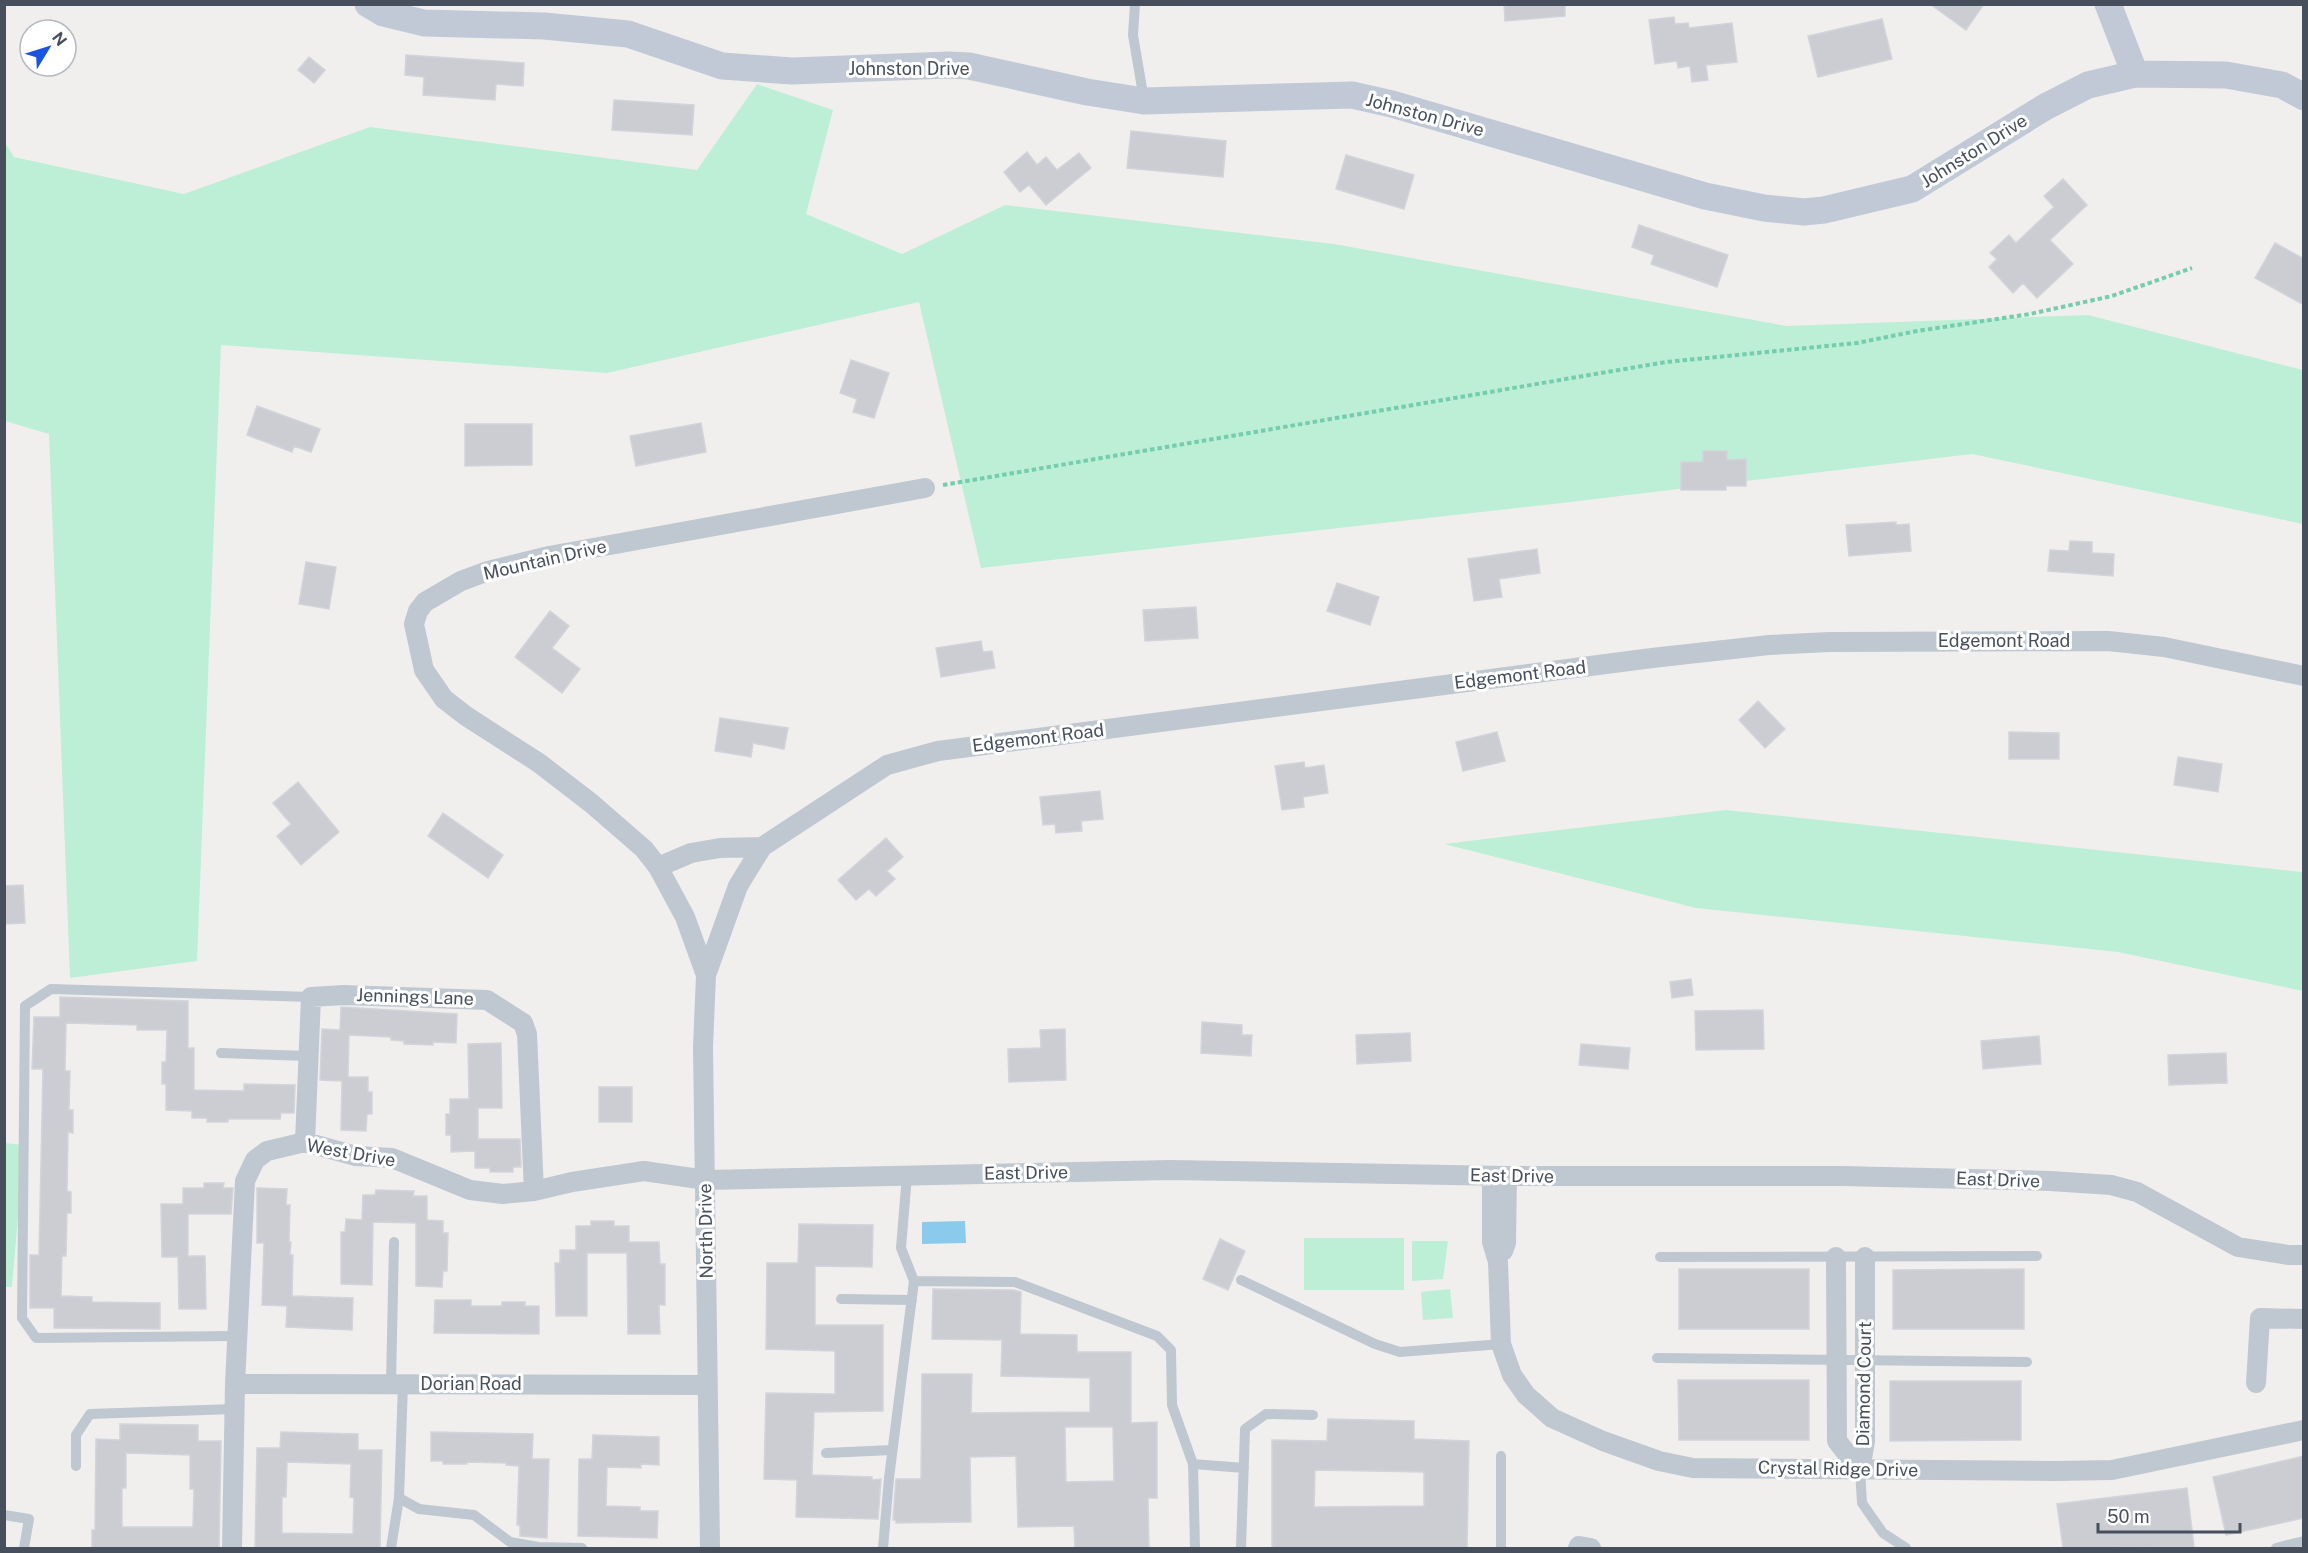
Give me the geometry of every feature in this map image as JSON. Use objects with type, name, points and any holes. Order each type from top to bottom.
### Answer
[{"type":"street","name":"Johnston Drive","points":[[368,4],[383,13],[424,23],[544,26],[628,34],[722,66],[792,70],[969,66],[1087,92],[1144,101],[1352,95],[1392,104],[1705,196],[1764,208],[1804,212],[1824,210],[1912,189],[2044,107],[2088,85],[2135,74],[2226,75],[2282,85],[2304,97]]},
{"type":"street","points":[[2108,4],[2135,74]]},
{"type":"street","name":"Mountain Drive","points":[[686,917],[658,867],[644,849],[540,763],[466,716],[444,699],[424,670],[414,624],[418,611],[425,603],[461,581],[488,571],[538,558],[924,488]]},
{"type":"street","name":"Edgemont Road","points":[[706,975],[738,886],[762,847],[887,765],[938,751],[1652,658],[1769,645],[1829,642],[2108,641],[2164,647],[2304,676]]},
{"type":"street","points":[[658,867],[690,853],[720,848],[762,847]]},
{"type":"street","name":"North Drive","points":[[686,917],[706,975],[703,1047],[710,1548]]},
{"type":"street","name":"Jennings Lane","points":[[311,997],[344,994],[487,1000],[523,1023],[528,1034],[534,1191]]},
{"type":"street","points":[[305,1142],[311,997]]},
{"type":"street","name":"West Drive","points":[[232,1548],[234,1409],[244,1181],[255,1160],[267,1151],[305,1142],[356,1156],[392,1158],[470,1190],[503,1194],[534,1191],[572,1182],[644,1171],[705,1180]]},
{"type":"street","name":"East Drive","points":[[705,1180],[1170,1170],[1499,1176],[1842,1176],[2050,1181],[2110,1185],[2137,1192],[2238,1247],[2304,1255]]},
{"type":"street","name":"Crystal Ridge Drive","points":[[1499,1176],[1506,1243],[1498,1262],[1501,1344],[1512,1375],[1526,1395],[1552,1418],[1603,1441],[1659,1461],[1693,1468],[2055,1472],[2112,1470],[2304,1430]]},
{"type":"street","name":"Diamond Court","points":[[1836,1257],[1837,1441],[1860,1470]]},
{"type":"street","name":"Diamond Court","points":[[1860,1470],[1865,1441],[1865,1257]]},
{"type":"street","points":[[2256,1383],[2260,1318],[2304,1318]]},
{"type":"street","name":"Dorian Road","points":[[235,1384],[708,1385]]},
{"type":"lane","points":[[1135,4],[1133,35],[1144,101]]},
{"type":"lane","points":[[237,1336],[36,1338],[22,1317],[25,1006],[51,989],[311,997]]},
{"type":"lane","points":[[221,1053],[308,1056]]},
{"type":"lane","points":[[883,1548],[892,1450],[914,1281],[901,1248],[907,1175]]},
{"type":"lane","points":[[391,1548],[399,1498],[394,1242]]},
{"type":"lane","points":[[1660,1257],[2037,1256]]},
{"type":"lane","points":[[1241,1280],[1376,1344],[1400,1352],[1501,1344]]},
{"type":"lane","points":[[914,1281],[1015,1282],[1157,1336],[1172,1350],[1172,1405],[1192,1464],[1195,1548]]},
{"type":"lane","points":[[841,1299],[912,1300]]},
{"type":"lane","points":[[1657,1358],[2027,1362]]},
{"type":"lane","points":[[76,1466],[76,1435],[90,1414],[234,1409]]},
{"type":"lane","points":[[1241,1548],[1245,1429],[1266,1414],[1313,1415]]},
{"type":"lane","points":[[826,1453],[892,1450]]},
{"type":"lane","points":[[1501,1456],[1501,1548]]},
{"type":"lane","points":[[1192,1464],[1244,1468]]},
{"type":"lane","points":[[1860,1470],[1862,1503],[1883,1533],[1906,1548]]},
{"type":"lane","points":[[399,1498],[419,1509],[474,1515],[510,1542],[582,1548]]},
{"type":"lane","points":[[4,1515],[29,1519],[24,1548]]},
{"type":"lane","points":[[2276,1548],[2304,1541]]},
{"type":"path","points":[[924,488],[1666,362],[1857,343],[1917,331],[2030,314],[2112,296],[2192,268]]},
{"type":"green space","points":[[757,84],[833,110],[806,214],[902,254],[1005,205],[1334,244],[1787,326],[2088,315],[2303,370],[2303,524],[1972,454],[981,568],[919,302],[607,373],[221,345],[197,961],[70,978],[49,434],[5,421],[4,141],[14,157],[184,194],[370,127],[697,170]]},
{"type":"green space","points":[[1726,810],[2303,872],[2303,991],[2118,952],[1696,908],[1444,844]]},
{"type":"green space","points":[[4,1143],[24,1145],[12,1287],[4,1287]]},
{"type":"green space","points":[[1304,1238],[1404,1238],[1404,1290],[1304,1290]]},
{"type":"green space","points":[[1412,1241],[1448,1241],[1443,1279],[1412,1281]]},
{"type":"green space","points":[[1450,1289],[1453,1318],[1423,1320],[1421,1292]]},
{"type":"water","points":[[965,1221],[966,1243],[922,1244],[922,1222]]},
{"type":"building","points":[[1504,4],[1565,4],[1565,16],[1505,21]]},
{"type":"building","points":[[1930,4],[1984,4],[1966,30]]},
{"type":"building","points":[[1674,17],[1675,24],[1688,23],[1689,28],[1732,23],[1737,62],[1706,65],[1708,80],[1692,82],[1690,66],[1678,68],[1677,61],[1655,64],[1649,20]]},
{"type":"building","points":[[1882,19],[1892,59],[1818,77],[1808,36]]},
{"type":"building","points":[[406,55],[524,63],[523,86],[496,84],[495,100],[423,95],[424,77],[405,75]]},
{"type":"building","points":[[309,57],[325,70],[314,83],[298,70]]},
{"type":"building","points":[[614,100],[694,105],[692,135],[612,130]]},
{"type":"building","points":[[1131,131],[1226,141],[1223,177],[1127,168]]},
{"type":"building","points":[[1027,152],[1037,165],[1046,157],[1057,170],[1079,153],[1091,168],[1046,205],[1029,185],[1020,192],[1004,172]]},
{"type":"building","points":[[1346,155],[1414,175],[1404,209],[1336,189]]},
{"type":"building","points":[[2063,179],[2087,205],[2050,240],[2073,264],[2037,298],[2023,283],[2013,293],[1989,267],[1997,259],[1990,253],[2009,235],[2016,243],[2054,207],[2044,196]]},
{"type":"building","points":[[1639,225],[1728,255],[1717,287],[1651,264],[1654,255],[1632,247]]},
{"type":"building","points":[[2275,243],[2304,259],[2304,305],[2255,278]]},
{"type":"building","points":[[851,360],[889,373],[874,418],[853,412],[857,399],[840,393]]},
{"type":"building","points":[[257,406],[320,429],[311,452],[294,446],[292,452],[247,435]]},
{"type":"building","points":[[701,423],[706,452],[636,466],[630,436]]},
{"type":"building","points":[[465,424],[532,424],[532,465],[465,466]]},
{"type":"building","points":[[1703,451],[1727,451],[1727,460],[1746,459],[1746,486],[1726,486],[1726,490],[1681,490],[1681,462],[1703,462]]},
{"type":"building","points":[[1896,522],[1896,525],[1909,524],[1911,551],[1849,556],[1846,525]]},
{"type":"building","points":[[2070,541],[2092,542],[2092,553],[2114,554],[2113,576],[2048,571],[2050,550],[2069,551]]},
{"type":"building","points":[[1537,549],[1540,573],[1499,579],[1502,597],[1474,601],[1468,559]]},
{"type":"building","points":[[306,562],[336,567],[329,609],[299,604]]},
{"type":"building","points":[[1337,583],[1379,597],[1370,625],[1327,611]]},
{"type":"building","points":[[1196,607],[1198,638],[1145,641],[1143,610]]},
{"type":"building","points":[[550,611],[569,626],[552,648],[580,669],[562,693],[515,657]]},
{"type":"building","points":[[981,641],[983,652],[992,651],[995,668],[941,677],[936,648]]},
{"type":"building","points":[[1758,701],[1785,729],[1765,748],[1739,720]]},
{"type":"building","points":[[720,718],[788,728],[784,749],[753,743],[751,757],[715,751]]},
{"type":"building","points":[[1497,732],[1505,761],[1463,771],[1456,742]]},
{"type":"building","points":[[2009,732],[2059,733],[2059,759],[2009,759]]},
{"type":"building","points":[[2178,757],[2222,764],[2218,792],[2174,785]]},
{"type":"building","points":[[1304,762],[1305,768],[1324,765],[1328,793],[1303,797],[1304,807],[1282,810],[1275,766]]},
{"type":"building","points":[[298,782],[339,832],[301,865],[277,836],[291,824],[273,803]]},
{"type":"building","points":[[1100,791],[1103,819],[1081,821],[1082,831],[1056,833],[1055,824],[1043,825],[1040,797]]},
{"type":"building","points":[[443,813],[503,855],[488,878],[428,836]]},
{"type":"building","points":[[886,838],[903,857],[887,871],[895,879],[876,896],[869,889],[856,900],[838,880]]},
{"type":"building","points":[[23,885],[25,923],[4,924],[4,886]]},
{"type":"building","points":[[1691,979],[1693,995],[1672,998],[1670,982]]},
{"type":"building","points":[[60,997],[188,1001],[188,1048],[194,1048],[194,1090],[244,1091],[244,1084],[295,1085],[294,1113],[281,1113],[280,1119],[228,1119],[228,1122],[207,1122],[207,1118],[192,1118],[192,1111],[166,1110],[166,1084],[162,1084],[162,1062],[166,1062],[167,1030],[137,1030],[137,1025],[66,1023],[65,1071],[70,1071],[69,1110],[73,1110],[73,1133],[68,1132],[67,1191],[71,1192],[71,1213],[67,1213],[66,1256],[62,1256],[61,1296],[92,1297],[92,1302],[160,1303],[160,1329],[54,1328],[54,1308],[30,1308],[30,1255],[39,1255],[43,1069],[32,1069],[34,1017],[60,1017]]},
{"type":"building","points":[[341,1007],[457,1014],[456,1043],[404,1044],[404,1041],[391,1040],[391,1037],[349,1035],[348,1077],[368,1077],[368,1092],[372,1092],[372,1114],[367,1114],[366,1131],[341,1130],[342,1081],[320,1080],[322,1029],[340,1030]]},
{"type":"building","points":[[1763,1010],[1764,1049],[1696,1050],[1695,1011]]},
{"type":"building","points":[[1202,1022],[1242,1025],[1242,1035],[1252,1035],[1251,1056],[1201,1053]]},
{"type":"building","points":[[1065,1029],[1066,1080],[1009,1082],[1008,1049],[1041,1048],[1040,1030]]},
{"type":"building","points":[[1410,1033],[1411,1061],[1357,1064],[1356,1035]]},
{"type":"building","points":[[2039,1036],[2041,1064],[1983,1069],[1981,1041]]},
{"type":"building","points":[[501,1043],[502,1108],[478,1108],[478,1139],[520,1139],[521,1167],[513,1167],[513,1172],[490,1172],[490,1168],[475,1168],[475,1151],[451,1152],[451,1135],[446,1135],[446,1114],[450,1114],[450,1099],[469,1099],[468,1044]]},
{"type":"building","points":[[1581,1044],[1630,1048],[1628,1069],[1579,1065]]},
{"type":"building","points":[[2226,1053],[2227,1083],[2169,1085],[2168,1055]]},
{"type":"building","points":[[599,1087],[632,1087],[632,1122],[599,1122]]},
{"type":"building","points":[[204,1183],[224,1183],[223,1188],[233,1188],[231,1214],[188,1214],[188,1256],[205,1256],[206,1309],[179,1309],[178,1257],[162,1257],[161,1204],[183,1204],[183,1188],[204,1188]]},
{"type":"building","points":[[257,1188],[287,1189],[286,1205],[290,1205],[290,1255],[293,1255],[292,1296],[353,1298],[352,1330],[286,1327],[287,1306],[262,1305],[264,1243],[257,1243]]},
{"type":"building","points":[[376,1190],[414,1191],[413,1196],[427,1196],[427,1220],[443,1221],[443,1233],[448,1233],[447,1271],[443,1271],[442,1287],[416,1286],[416,1223],[373,1222],[372,1285],[341,1284],[341,1232],[345,1232],[346,1219],[362,1220],[363,1195],[375,1195]]},
{"type":"building","points":[[591,1221],[614,1221],[614,1226],[629,1226],[629,1242],[659,1242],[660,1264],[665,1264],[665,1305],[659,1305],[660,1334],[628,1334],[627,1253],[587,1253],[587,1316],[556,1316],[555,1263],[560,1263],[560,1250],[576,1250],[576,1226],[591,1226]]},
{"type":"building","points":[[799,1224],[873,1225],[872,1267],[815,1266],[815,1325],[883,1325],[883,1411],[814,1412],[812,1475],[881,1479],[878,1519],[796,1517],[797,1480],[764,1479],[766,1393],[835,1394],[835,1351],[766,1349],[767,1263],[798,1263]]},
{"type":"building","points":[[1220,1239],[1245,1251],[1228,1290],[1203,1279]]},
{"type":"building","points":[[1679,1269],[1809,1269],[1809,1329],[1679,1329]]},
{"type":"building","points":[[2024,1269],[2024,1329],[1893,1329],[1893,1270]]},
{"type":"building","points":[[933,1289],[1014,1290],[1021,1292],[1020,1334],[1077,1335],[1077,1352],[1131,1352],[1131,1423],[1157,1422],[1157,1498],[1148,1498],[1149,1548],[1075,1548],[1074,1526],[1018,1527],[1016,1456],[970,1457],[971,1522],[896,1523],[896,1520],[893,1520],[896,1479],[921,1479],[922,1374],[972,1374],[971,1413],[1090,1412],[1090,1378],[1001,1376],[1002,1340],[932,1339]],"holes":[[[1065,1427],[1113,1427],[1114,1481],[1066,1482]]]},
{"type":"building","points":[[435,1300],[471,1300],[471,1306],[502,1306],[502,1302],[525,1302],[525,1306],[539,1306],[539,1334],[434,1333]]},
{"type":"building","points":[[1678,1380],[1809,1380],[1809,1440],[1679,1440]]},
{"type":"building","points":[[1890,1381],[2021,1381],[2021,1440],[1890,1441]]},
{"type":"building","points":[[1328,1419],[1414,1421],[1414,1439],[1469,1441],[1467,1548],[1272,1548],[1272,1440],[1327,1441]],"holes":[[[1315,1470],[1424,1472],[1424,1506],[1314,1507]]]},
{"type":"building","points":[[120,1424],[198,1425],[198,1441],[221,1441],[219,1548],[92,1548],[92,1530],[95,1530],[96,1439],[120,1440]],"holes":[[[126,1453],[190,1455],[190,1489],[194,1489],[193,1527],[122,1527],[122,1488],[126,1488]]]},
{"type":"building","points":[[281,1432],[358,1434],[358,1450],[382,1450],[380,1548],[255,1548],[257,1448],[280,1448]],"holes":[[[287,1462],[351,1464],[350,1497],[354,1498],[353,1534],[282,1533],[282,1497],[286,1497]]]},
{"type":"building","points":[[431,1432],[533,1434],[532,1459],[549,1459],[547,1538],[520,1536],[520,1525],[517,1525],[519,1466],[506,1465],[506,1463],[443,1464],[443,1461],[431,1461]]},
{"type":"building","points":[[593,1435],[659,1437],[659,1465],[641,1464],[641,1468],[607,1467],[606,1506],[640,1507],[640,1511],[658,1511],[657,1538],[578,1536],[579,1459],[592,1459]]},
{"type":"building","points":[[2304,1456],[2304,1518],[2226,1535],[2213,1477]]},
{"type":"building","points":[[2187,1488],[2194,1547],[2063,1548],[2057,1504]]}]
